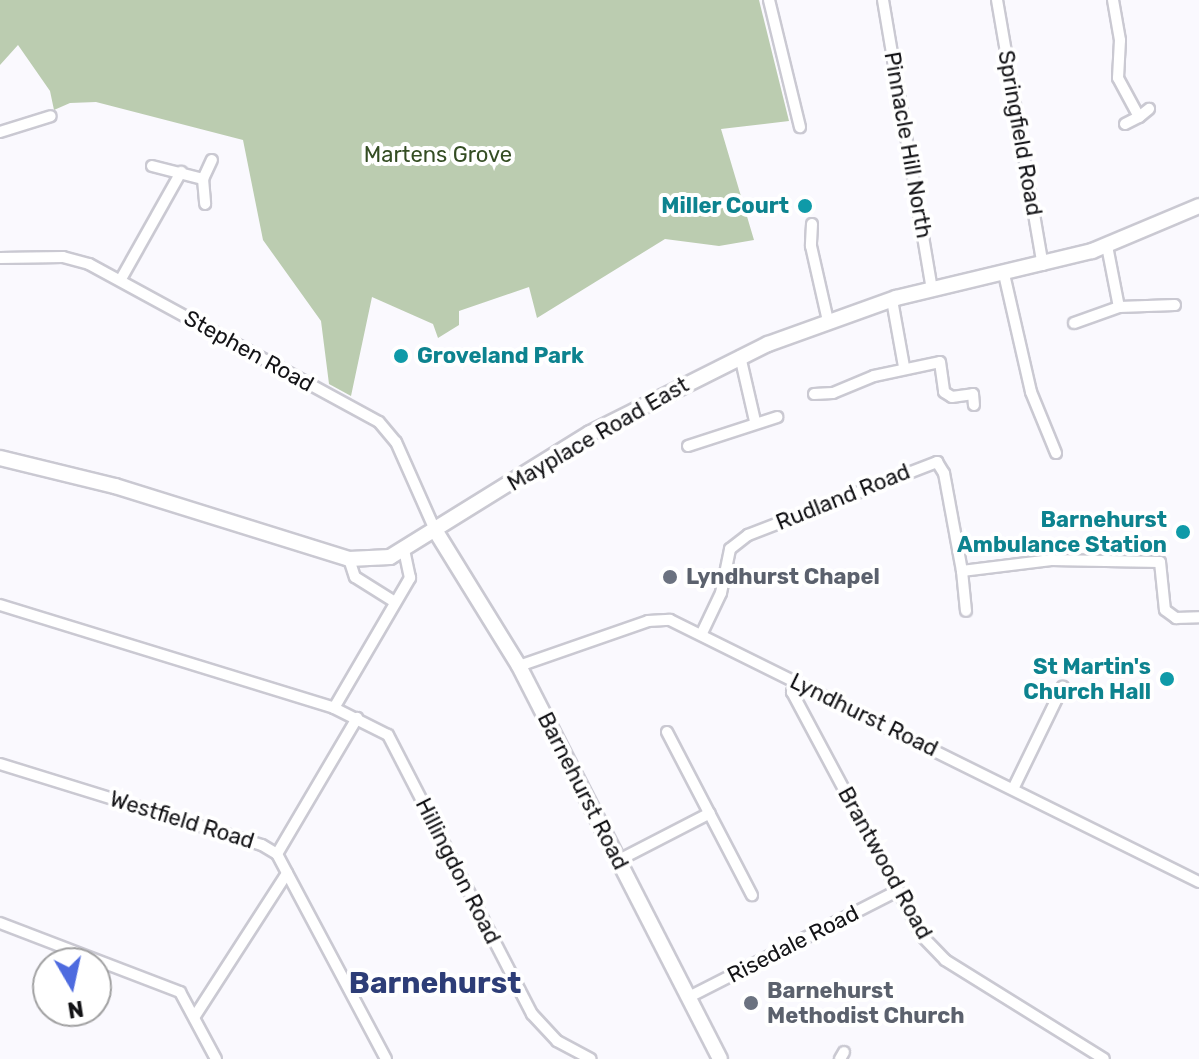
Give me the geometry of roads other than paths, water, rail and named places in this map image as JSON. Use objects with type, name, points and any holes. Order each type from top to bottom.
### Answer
[{"type":"street","points":[[769,0],[800,127]]},
{"type":"street","name":"Pinnacle Hill North","points":[[883,0],[932,290]]},
{"type":"street","name":"Springfield Road","points":[[997,0],[1043,265]]},
{"type":"street","points":[[1113,0],[1120,40],[1118,78],[1139,117]]},
{"type":"street","points":[[1125,124],[1149,109]]},
{"type":"street","points":[[0,132],[51,116]]},
{"type":"street","points":[[205,204],[203,179],[212,160]]},
{"type":"street","points":[[152,166],[203,179]]},
{"type":"street","points":[[121,279],[181,172]]},
{"type":"street","name":"Mayplace Road East","points":[[0,458],[115,486],[349,559],[370,561],[404,550],[590,433],[740,356],[828,321],[892,300],[1043,265],[1107,246],[1199,206]]},
{"type":"street","points":[[812,224],[811,246],[828,321]]},
{"type":"street","points":[[1107,246],[1119,307]]},
{"type":"street","name":"Stephen Road","points":[[0,258],[63,257],[121,279],[389,428],[435,530]]},
{"type":"street","points":[[1004,274],[1031,392],[1056,453]]},
{"type":"street","points":[[892,300],[904,367]]},
{"type":"street","points":[[1074,323],[1119,307],[1175,305]]},
{"type":"street","points":[[740,356],[755,421]]},
{"type":"street","points":[[814,394],[833,393],[904,367],[940,362],[944,392],[952,397],[973,394],[974,405]]},
{"type":"street","points":[[688,446],[755,421],[777,417]]},
{"type":"street","name":"Rudland Road","points":[[702,633],[721,593],[730,549],[739,542],[926,463],[937,462],[944,473],[966,611]]},
{"type":"street","name":"Barnehurst Road","points":[[435,530],[519,666],[689,997],[716,1057]]},
{"type":"street","points":[[0,605],[334,708],[411,570],[404,550]]},
{"type":"street","points":[[349,559],[355,577],[395,602]]},
{"type":"street","points":[[962,571],[1051,560],[1160,562],[1165,610],[1176,618],[1199,617]]},
{"type":"street","name":"Lyndhurst Road","points":[[519,666],[648,621],[670,620],[702,633],[1199,882]]},
{"type":"street","name":"Brantwood Road","points":[[796,681],[792,692],[923,937],[945,960],[1104,1059]]},
{"type":"street","points":[[1013,789],[1063,686]]},
{"type":"street","name":"Hillingdon Road","points":[[334,708],[388,735],[532,1014],[557,1041],[591,1059]]},
{"type":"street","points":[[277,854],[357,718]]},
{"type":"street","points":[[667,732],[752,895]]},
{"type":"street","name":"Westfield Road","points":[[0,764],[262,845],[277,854],[386,1059]]},
{"type":"street","points":[[619,860],[710,813]]},
{"type":"street","points":[[195,1016],[287,873]]},
{"type":"street","name":"Risedale Road","points":[[689,997],[897,891]]},
{"type":"street","points":[[0,923],[180,992],[216,1059]]},
{"type":"place","name":"Miller Court","points":[[805,206]]},
{"type":"place","name":"Groveland Park","points":[[401,356]]},
{"type":"place","name":"Barnehurst Ambulance Station","points":[[1183,532]]},
{"type":"place","name":"Lyndhurst Chapel","points":[[670,577]]},
{"type":"place","name":"St Martin's Church Hall","points":[[1167,679]]},
{"type":"place","name":"Barnehurst Methodist Church","points":[[751,1003]]},
{"type":"district","name":"Barnehurst","points":[[435,983]]},
{"type":"park label","name":"Martens Grove","points":[[438,155]]}]
